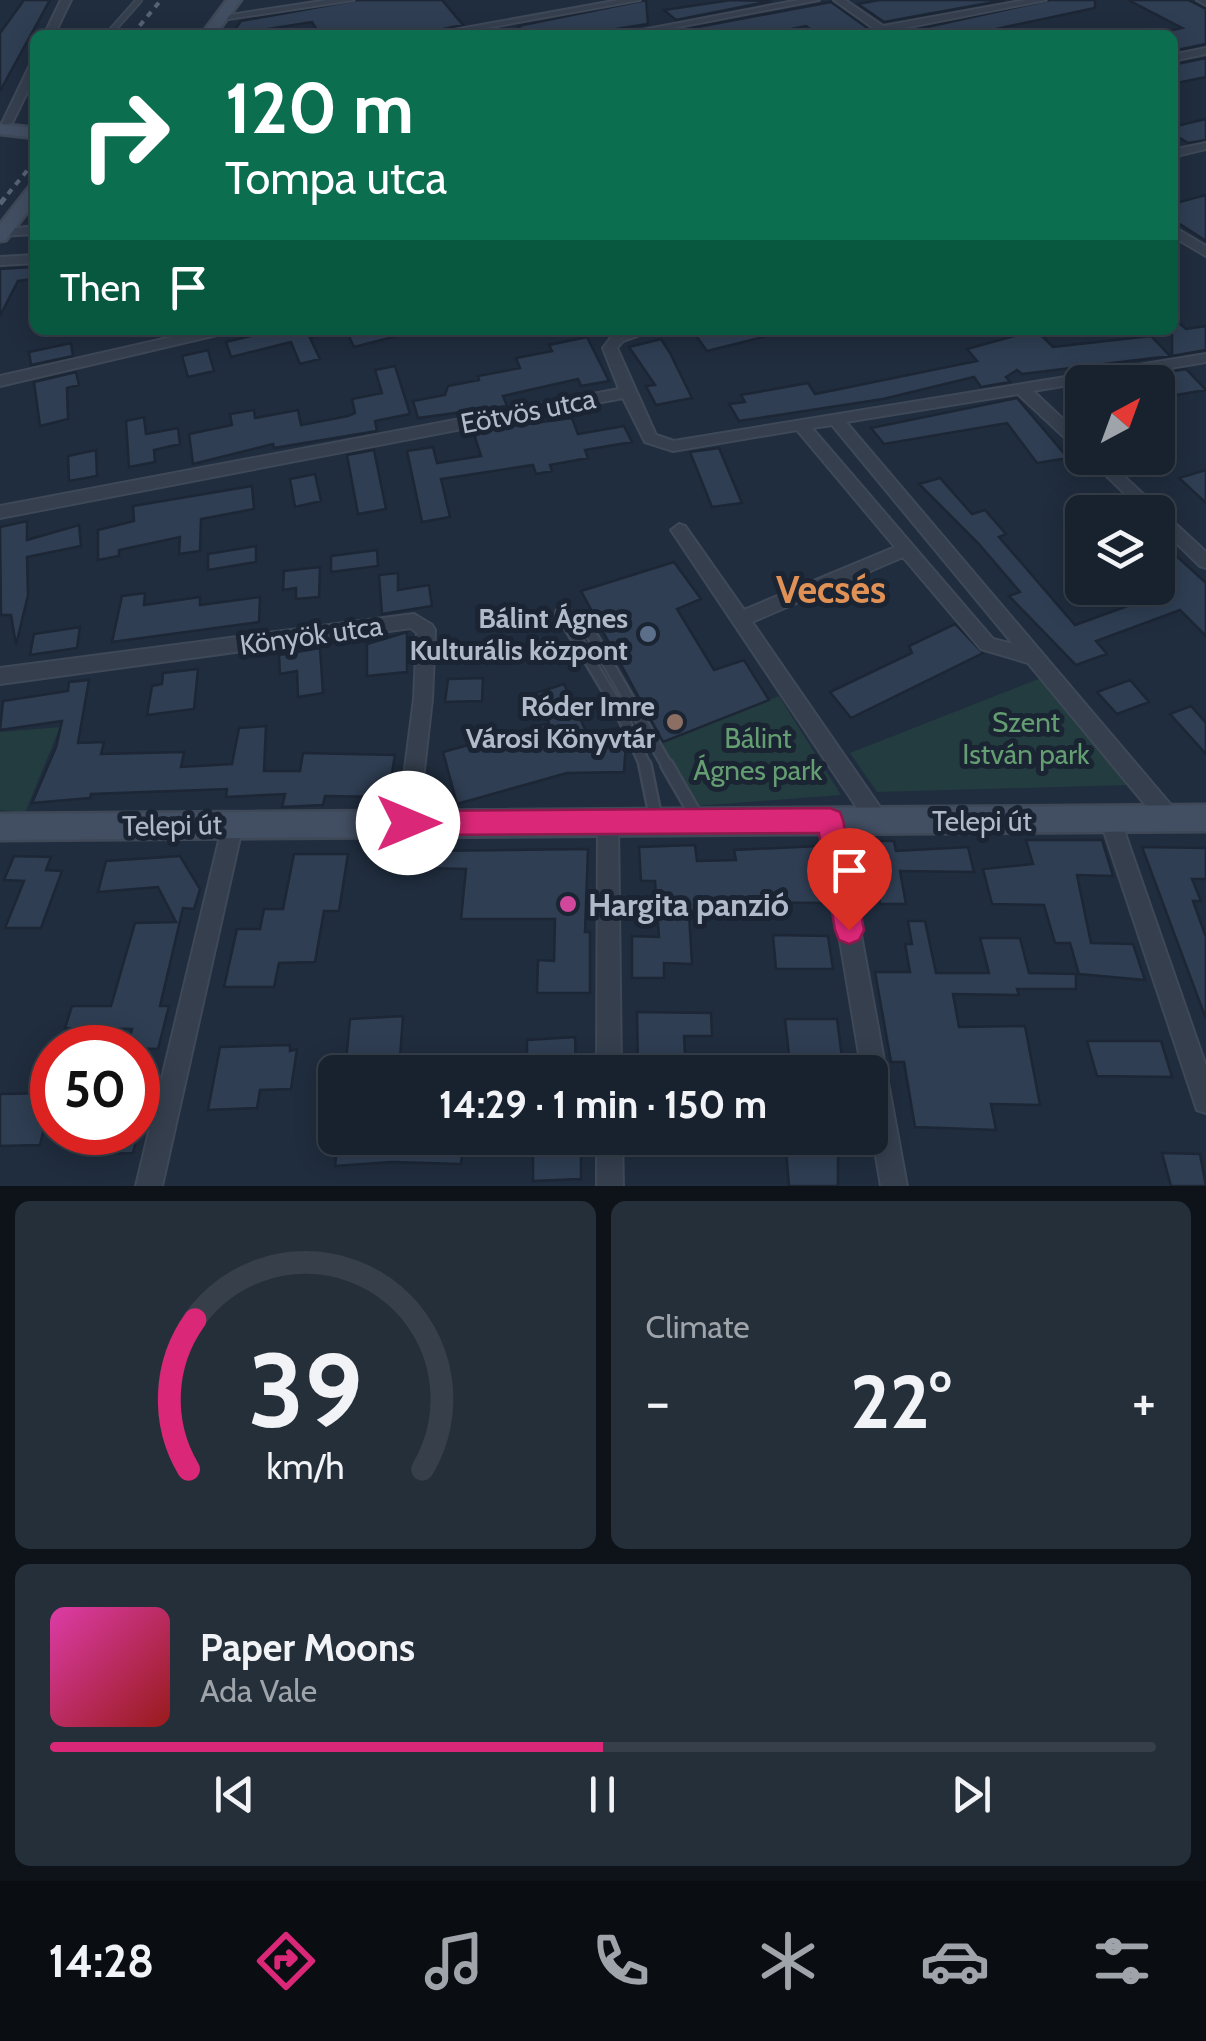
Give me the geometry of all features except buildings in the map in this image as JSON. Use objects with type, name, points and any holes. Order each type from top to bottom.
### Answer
[{"type":"main road","points":[[212,30],[234,0]]},
{"type":"main road","points":[[2,125],[30,125]]},
{"type":"main road","points":[[2,125],[30,133]]},
{"type":"main road","points":[[1,234],[30,197]]},
{"type":"main road","name":"Telepi út","points":[[0,827],[1206,818]]},
{"type":"street","points":[[51,30],[66,0]]},
{"type":"street","points":[[222,17],[349,0]]},
{"type":"street","points":[[460,30],[635,0]]},
{"type":"street","points":[[649,30],[814,0]]},
{"type":"street","points":[[839,0],[883,30]]},
{"type":"street","points":[[896,30],[1041,0]]},
{"type":"street","points":[[1178,57],[1206,50]]},
{"type":"street","points":[[2,125],[29,88]]},
{"type":"street","points":[[1178,153],[1206,146]]},
{"type":"street","points":[[1,234],[30,231]]},
{"type":"street","points":[[1178,234],[1206,252]]},
{"type":"street","points":[[0,262],[30,259]]},
{"type":"street","points":[[0,381],[199,335]]},
{"type":"street","points":[[628,335],[618,338],[610,348],[628,392]]},
{"type":"street","name":"Eötvös utca","points":[[0,512],[628,392],[650,438],[672,446],[1206,358]]},
{"type":"street","points":[[1022,388],[1065,429]]},
{"type":"street","points":[[836,420],[1169,818]]},
{"type":"street","points":[[800,425],[987,644],[1034,658]]},
{"type":"street","points":[[1114,475],[1136,495]]},
{"type":"street","points":[[679,530],[877,820]]},
{"type":"street","points":[[1175,532],[1206,562]]},
{"type":"street","points":[[741,619],[904,549]]},
{"type":"street","name":"Könyök utca","points":[[0,676],[414,621],[426,630],[423,699],[408,823]]},
{"type":"street","points":[[1110,819],[1206,1101]]},
{"type":"street","points":[[830,820],[894,1186]]},
{"type":"street","points":[[608,822],[609,1055]]},
{"type":"street","points":[[148,1186],[233,824]]},
{"type":"street","points":[[610,1155],[610,1186]]},
{"type":"lane","points":[[112,30],[139,0]]},
{"type":"lane","points":[[561,613],[627,727],[656,798],[656,822]]},
{"type":"lane","points":[[583,620],[700,822]]},
{"type":"green space","name":"Szent István park","points":[[1041,678],[1129,785],[877,792],[850,753]]},
{"type":"green space","name":"Bálint Ágnes park","points":[[779,696],[841,795],[683,807],[659,744]]},
{"type":"green space","points":[[60,727],[25,813],[0,810],[0,732]]},
{"type":"railway","points":[[136,30],[161,0]]},
{"type":"railway","points":[[8,194],[30,167]]},
{"type":"railway","points":[[0,204],[10,191]]},
{"type":"place","name":"Bálint Ágnes Kulturális központ","points":[[648,634]]},
{"type":"place","name":"Róder Imre Városi Könyvtár","points":[[675,722]]},
{"type":"place","name":"Hargita panzió","points":[[568,904]]},
{"type":"district","name":"Vecsés","points":[[831,589]]},
{"type":"route","points":[[408,823],[830,820],[849,930]]}]
